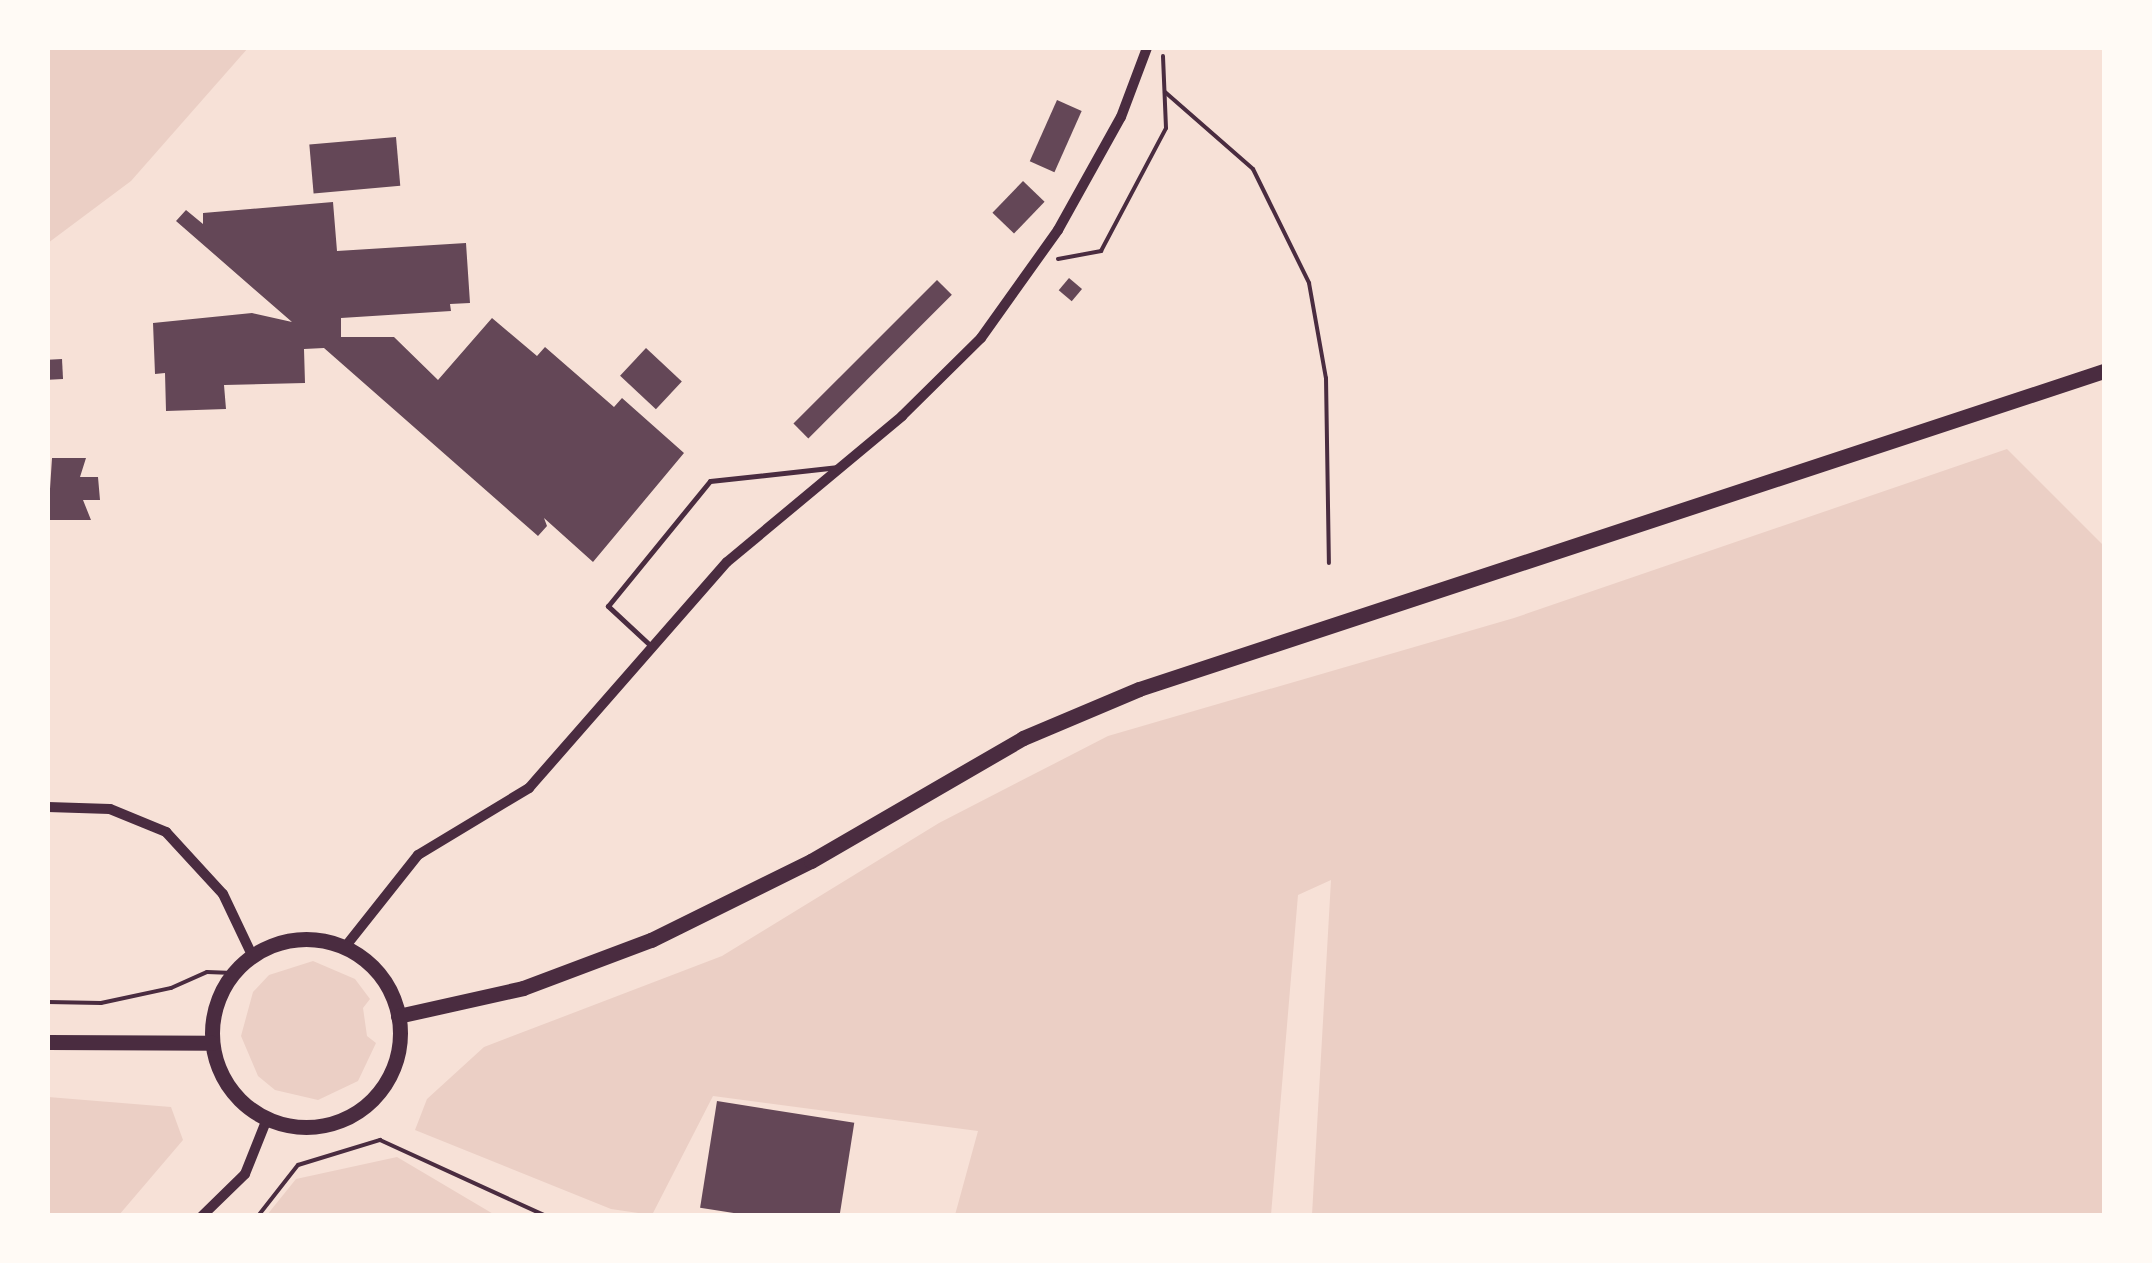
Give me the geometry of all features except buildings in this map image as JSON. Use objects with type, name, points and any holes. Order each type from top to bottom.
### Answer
[{"type":"main road","points":[[398,1016],[523,988],[651,940],[811,861],[1023,738],[1139,688],[2104,371]]},
{"type":"main road","points":[[314,939],[345,947],[380,975],[398,1016],[391,1071],[354,1114],[311,1127],[267,1118],[230,1088],[212,1043],[218,996],[233,973],[252,955],[282,941],[314,939]]},
{"type":"main road","points":[[48,1042],[212,1043]]},
{"type":"street","points":[[345,947],[418,856],[529,788],[727,562],[841,467],[980,338],[1034,264],[1121,117],[1147,48]]},
{"type":"street","points":[[48,808],[110,809],[166,832],[223,894],[252,955]]},
{"type":"street","points":[[202,1216],[245,1174],[267,1118]]},
{"type":"lane","points":[[651,646],[608,606],[710,481],[841,467]]},
{"type":"path","points":[[1034,264],[1101,252],[1166,128],[1162,48]]},
{"type":"path","points":[[1165,92],[1253,169],[1309,283],[1326,378],[1329,563]]},
{"type":"path","points":[[48,1002],[101,1002],[171,988],[207,972],[233,973]]},
{"type":"path","points":[[258,1216],[298,1165],[380,1140],[546,1216]]},
{"type":"shaded area","points":[[48,48],[248,48],[131,181],[48,243]]},
{"type":"shaded area","points":[[2007,449],[2104,546],[2104,1215],[1312,1215],[1331,880],[1298,895],[1271,1215],[955,1215],[978,1131],[713,1096],[652,1215],[611,1209],[415,1130],[427,1099],[484,1047],[722,956],[939,823],[1108,736],[1514,618]]},
{"type":"shaded area","points":[[313,961],[355,979],[370,999],[363,1008],[367,1036],[376,1043],[358,1081],[318,1100],[275,1090],[258,1076],[241,1036],[253,992],[269,975]]},
{"type":"shaded area","points":[[48,1097],[171,1107],[183,1140],[119,1215],[48,1215]]},
{"type":"shaded area","points":[[397,1157],[495,1215],[267,1215],[296,1179]]}]
